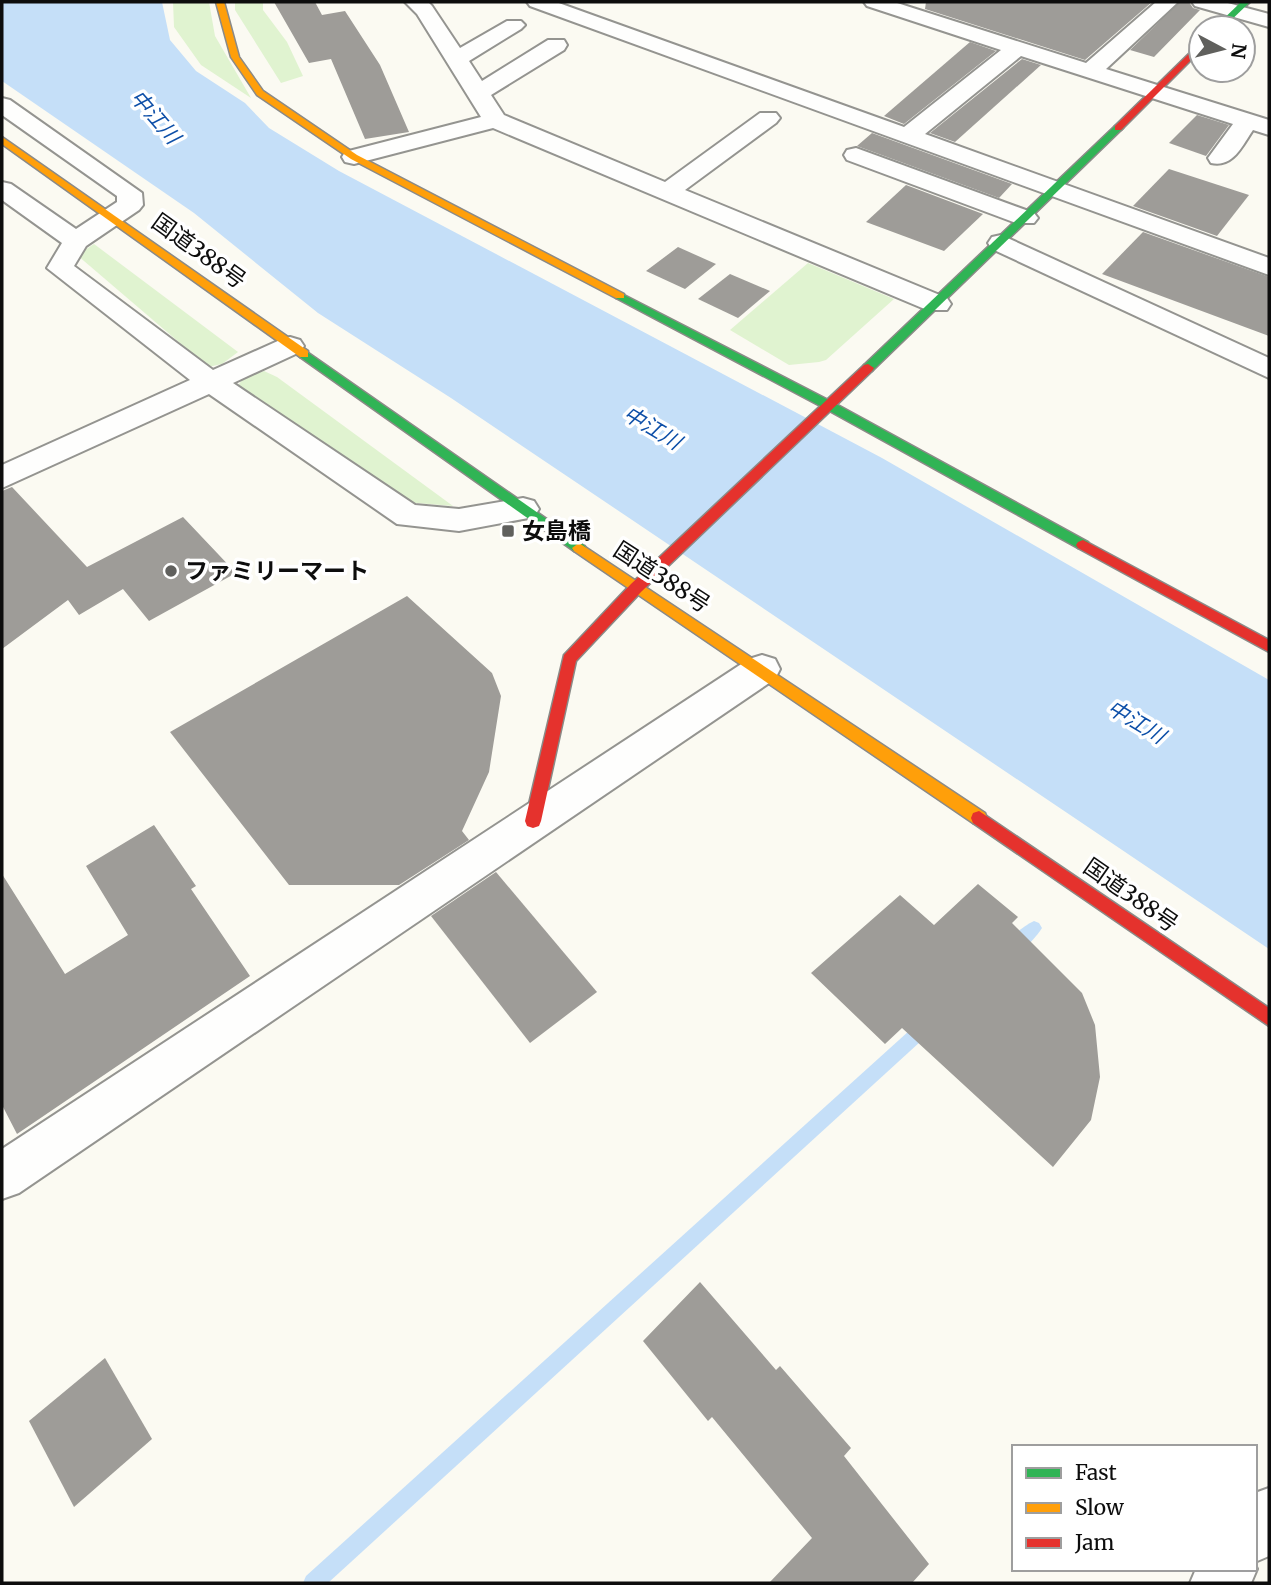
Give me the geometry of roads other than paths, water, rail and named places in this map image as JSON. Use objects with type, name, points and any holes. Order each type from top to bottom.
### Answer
[{"type":"main road","points":[[220,2],[235,57],[260,93],[354,158],[830,406],[1269,647]]},
{"type":"main road","points":[[533,821],[544,761],[569,659],[636,588],[1058,188],[1187,58]]},
{"type":"main road","name":"国道388号","points":[[2,140],[636,588],[762,669],[1269,1018]]},
{"type":"street","points":[[537,2],[1058,188],[1077,198],[1269,267]]},
{"type":"street","points":[[874,2],[1259,124]]},
{"type":"street","points":[[1090,71],[1168,2]]},
{"type":"street","points":[[1202,2],[1241,7],[1269,21]]},
{"type":"street","points":[[427,4],[495,120],[937,304]]},
{"type":"street","points":[[946,25],[968,9]]},
{"type":"street","points":[[457,59],[514,25]]},
{"type":"street","points":[[478,93],[556,45]]},
{"type":"street","points":[[909,135],[1017,48]]},
{"type":"street","points":[[2,105],[130,193],[130,205],[76,241],[60,268],[211,382],[408,516],[459,520],[523,509]]},
{"type":"street","points":[[667,192],[768,118]]},
{"type":"street","points":[[354,158],[495,120]]},
{"type":"street","points":[[1220,158],[1259,124]]},
{"type":"street","points":[[856,155],[1025,218]]},
{"type":"street","points":[[2,189],[76,241]]},
{"type":"street","points":[[1000,243],[1269,369]]},
{"type":"street","points":[[2,477],[290,346]]},
{"type":"street","points":[[2,1175],[762,669]]},
{"type":"street","points":[[1257,1531],[1269,1515]]},
{"type":"water","name":"中江川","points":[[2,2],[162,2],[170,40],[196,71],[245,103],[269,128],[339,171],[882,458],[1269,680],[1269,949],[451,398],[318,313],[194,213],[2,81]]},
{"type":"waterway","points":[[1011,949],[1034,928]]},
{"type":"waterway","points":[[313,1583],[926,1026]]},
{"type":"place","name":"女島橋","points":[[508,531]]},
{"type":"place","name":"ファミリーマート","points":[[171,571]]}]
